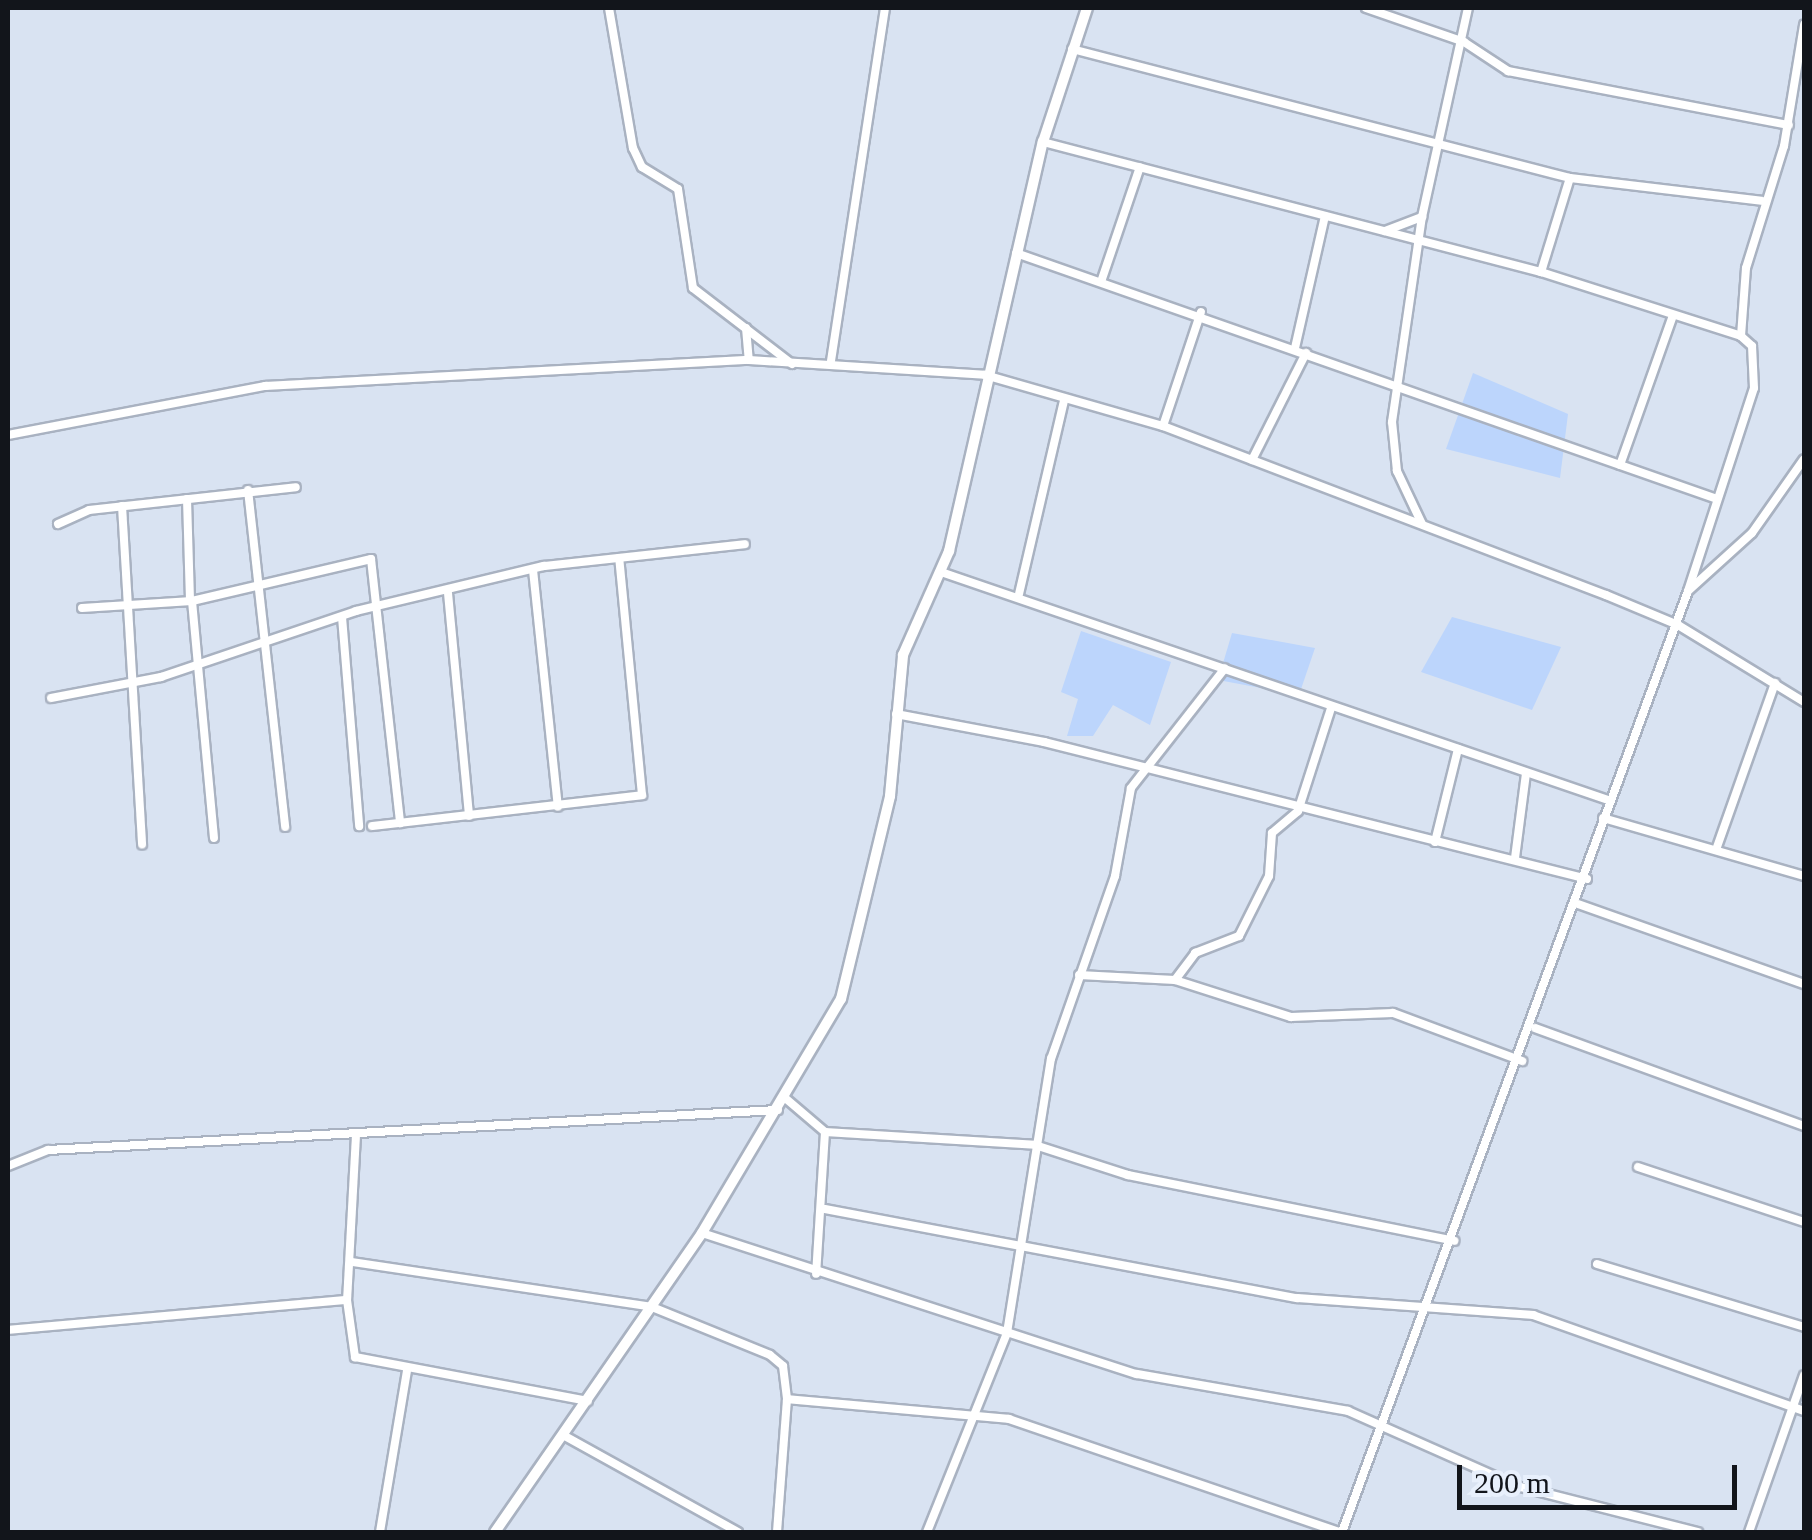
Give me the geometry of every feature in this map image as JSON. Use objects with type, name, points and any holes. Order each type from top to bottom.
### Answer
[{"type":"street","points":[[609,8],[637,160],[680,195],[685,272],[707,306],[746,328],[792,364]]},
{"type":"street","points":[[831,361],[885,8]]},
{"type":"street","points":[[495,1532],[702,1233],[841,999],[890,796],[903,655],[941,572],[1043,142],[1087,8]]},
{"type":"street","points":[[1366,8],[1464,42],[1526,76],[1788,125]]},
{"type":"street","points":[[1422,524],[1392,448],[1422,217],[1464,42],[1468,8]]},
{"type":"street","points":[[1741,336],[1762,201],[1788,125],[1804,25]]},
{"type":"street","points":[[1072,50],[1439,140],[1570,178],[1762,201]]},
{"type":"street","points":[[787,1399],[1025,1424],[1341,1532],[1380,1421],[1430,1312],[1535,1028],[1587,879],[1608,800],[1678,624],[1714,498],[1754,388],[1752,346],[1741,336],[1542,272],[1043,142]]},
{"type":"street","points":[[1102,279],[1140,166]]},
{"type":"street","points":[[1542,272],[1570,178]]},
{"type":"street","points":[[1295,348],[1325,216]]},
{"type":"street","points":[[1385,230],[1422,217]]},
{"type":"street","points":[[1016,252],[1201,312],[1400,388],[1714,498]]},
{"type":"street","points":[[1163,426],[1201,312]]},
{"type":"street","points":[[1620,464],[1673,315]]},
{"type":"street","points":[[746,328],[749,360]]},
{"type":"street","points":[[1252,460],[1306,353]]},
{"type":"street","points":[[8,435],[266,386],[749,360],[792,364],[831,361],[985,375],[1064,401],[1163,426],[1678,624],[1804,702]]},
{"type":"street","points":[[1019,594],[1064,401]]},
{"type":"street","points":[[1688,591],[1752,533],[1804,459]]},
{"type":"street","points":[[58,524],[122,506],[296,487]]},
{"type":"street","points":[[248,490],[254,582],[268,644],[286,827]]},
{"type":"street","points":[[187,499],[191,601],[202,666],[214,838]]},
{"type":"street","points":[[122,506],[126,684],[142,844]]},
{"type":"street","points":[[52,698],[202,666],[342,617],[532,570],[746,544]]},
{"type":"street","points":[[82,608],[191,601],[366,556],[378,607],[400,823]]},
{"type":"street","points":[[372,826],[558,807],[645,791],[619,558]]},
{"type":"street","points":[[532,570],[558,807]]},
{"type":"street","points":[[941,572],[1019,594],[1332,708],[1608,800]]},
{"type":"street","points":[[448,592],[469,816]]},
{"type":"street","points":[[342,617],[359,826]]},
{"type":"street","points":[[927,1532],[1007,1333],[1035,1145],[1079,976],[1143,772],[1226,668]]},
{"type":"street","points":[[1717,847],[1775,683]]},
{"type":"street","points":[[1175,980],[1195,953],[1239,936],[1269,876],[1272,832],[1298,811],[1332,708]]},
{"type":"street","points":[[896,714],[1298,811],[1515,858],[1587,879]]},
{"type":"street","points":[[1435,842],[1458,749]]},
{"type":"street","points":[[1515,858],[1526,773]]},
{"type":"street","points":[[1603,818],[1717,847],[1804,876]]},
{"type":"street","points":[[1578,904],[1804,984]]},
{"type":"street","points":[[1079,976],[1175,980],[1291,1017],[1393,1013],[1522,1062]]},
{"type":"street","points":[[1535,1028],[1804,1126]]},
{"type":"street","points":[[784,1097],[825,1132],[1035,1145],[1145,1179],[1454,1241]]},
{"type":"street","points":[[8,1166],[48,1150],[778,1110]]},
{"type":"street","points":[[816,1274],[825,1209],[825,1132]]},
{"type":"street","points":[[356,1135],[347,1300],[356,1357],[407,1370],[588,1401]]},
{"type":"street","points":[[1638,1167],[1804,1222]]},
{"type":"street","points":[[825,1209],[1021,1248],[1430,1312],[1505,1310],[1570,1322],[1800,1409]]},
{"type":"street","points":[[702,1233],[816,1274],[1137,1374],[1380,1421],[1517,1486],[1698,1532]]},
{"type":"street","points":[[352,1262],[652,1307],[770,1355],[783,1366],[787,1399],[777,1532]]},
{"type":"street","points":[[1596,1264],[1804,1327]]},
{"type":"street","points":[[8,1330],[347,1300]]},
{"type":"street","points":[[380,1532],[407,1370]]},
{"type":"street","points":[[1749,1532],[1800,1409],[1804,1375]]},
{"type":"street","points":[[564,1435],[738,1532]]},
{"type":"shaded area","points":[[1473,373],[1568,414],[1560,478],[1446,449]]},
{"type":"shaded area","points":[[1452,617],[1561,647],[1532,710],[1421,672]]},
{"type":"shaded area","points":[[1081,631],[1171,662],[1150,725],[1113,705],[1093,736],[1067,736],[1078,699],[1061,692]]},
{"type":"shaded area","points":[[1232,633],[1315,648],[1299,695],[1218,680]]}]
